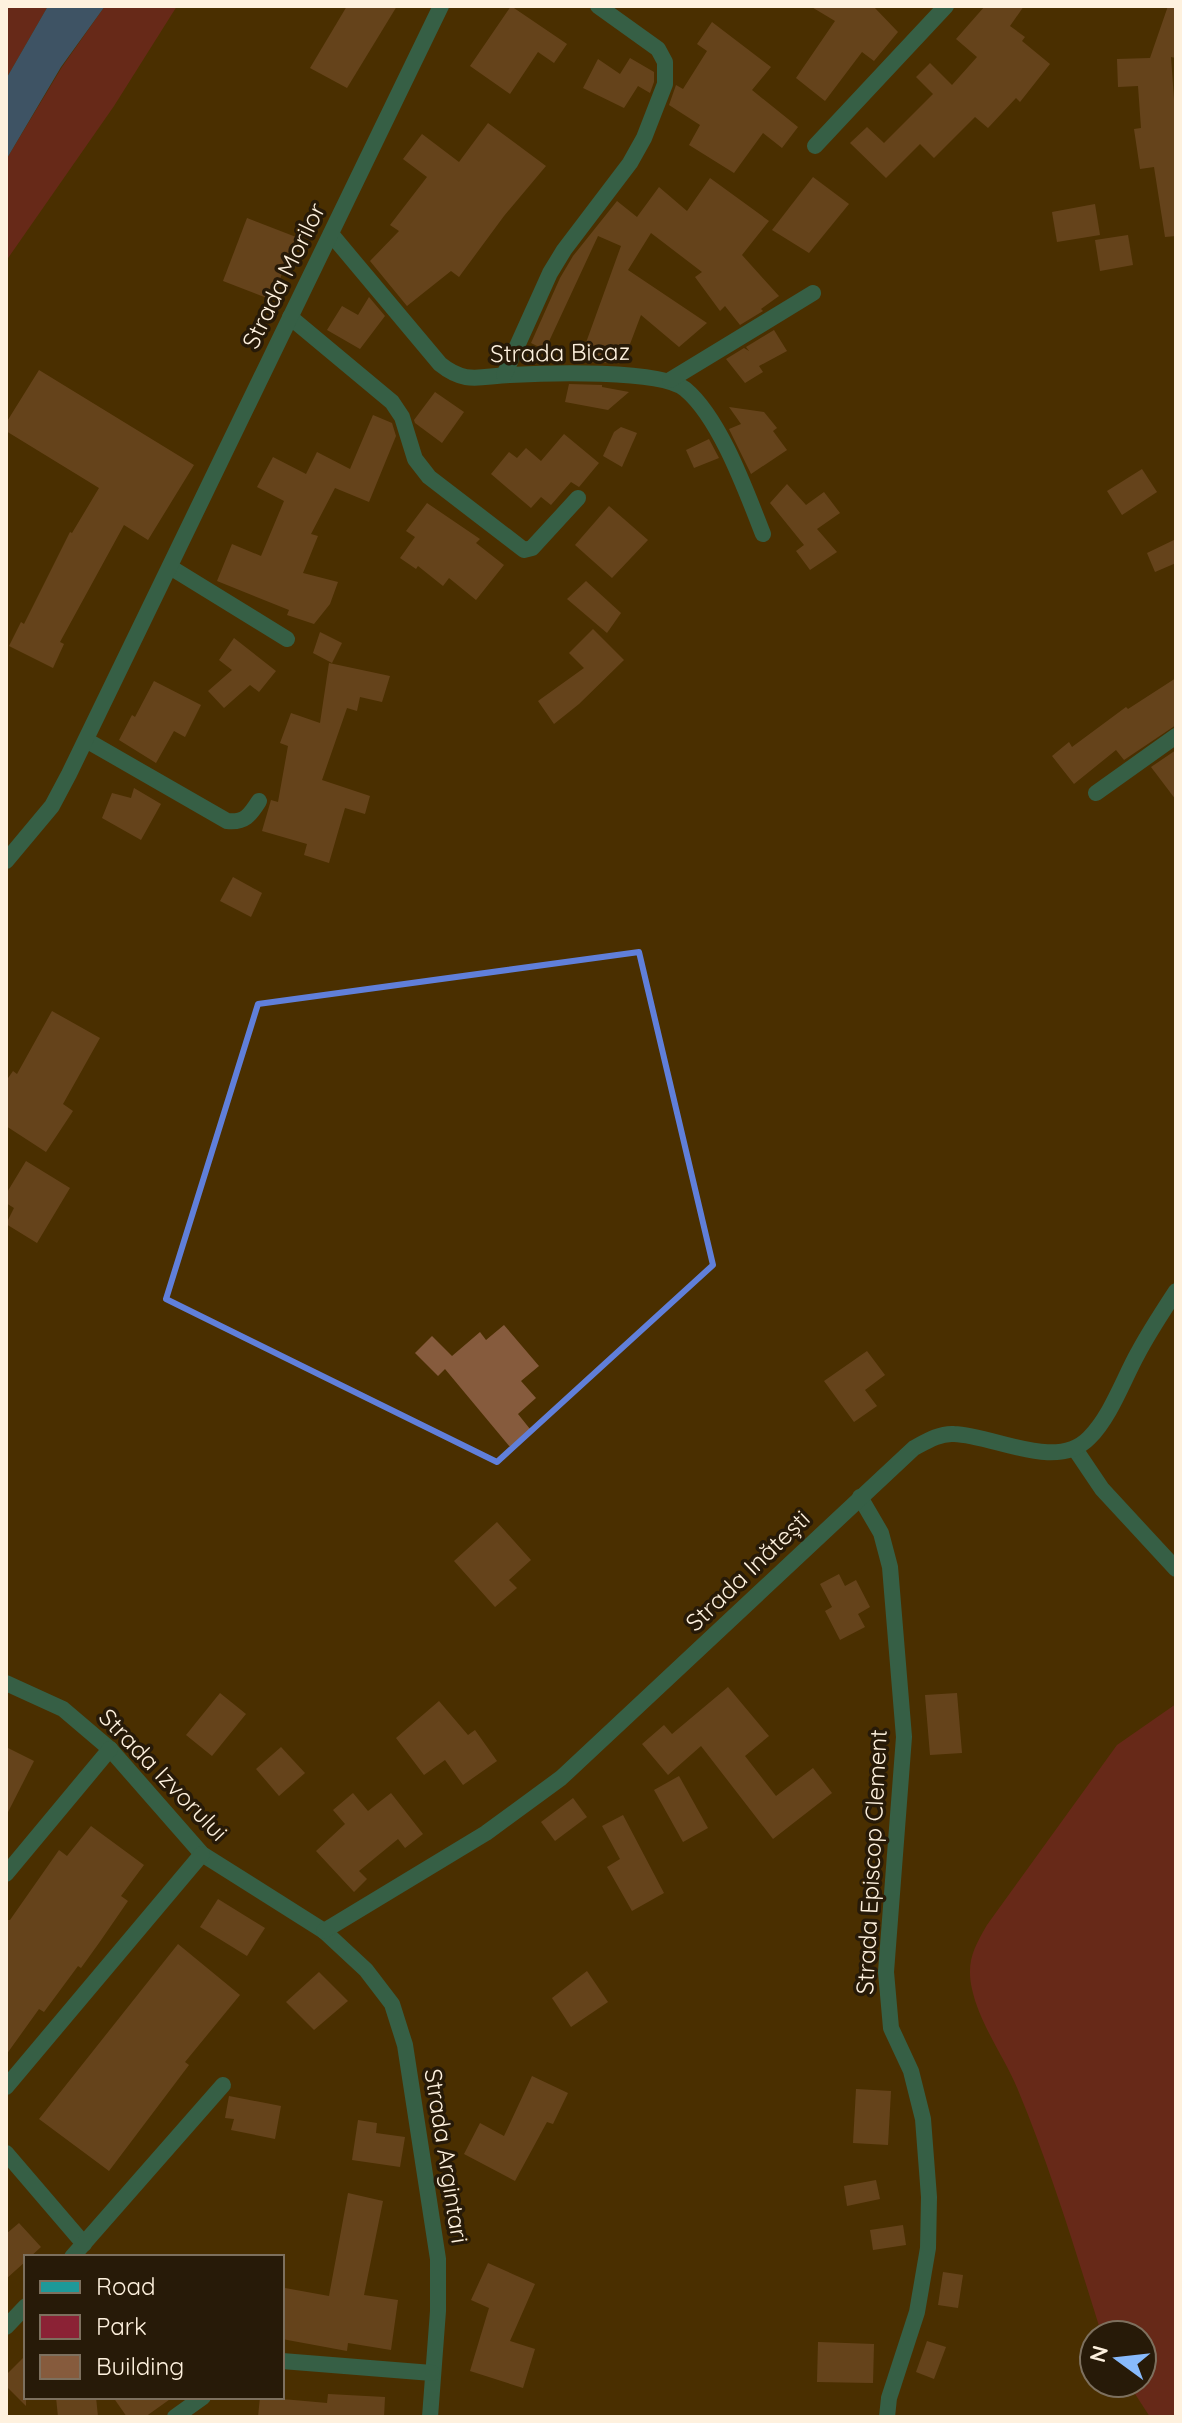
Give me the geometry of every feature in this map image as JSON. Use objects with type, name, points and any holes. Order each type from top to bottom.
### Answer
[{"type":"street","name":"Strada Morilor","points":[[6,861],[52,806],[86,740],[441,6]]},
{"type":"street","points":[[504,375],[550,273],[630,163],[644,138],[665,84],[665,62],[658,49],[598,6]]},
{"type":"street","points":[[815,146],[946,6]]},
{"type":"street","name":"Strada Bicaz","points":[[331,234],[440,364],[450,371],[472,379],[504,375],[644,376],[670,380]]},
{"type":"street","points":[[763,534],[709,414],[684,388],[670,380],[813,293]]},
{"type":"street","points":[[290,317],[392,402],[402,417],[415,459],[429,477],[524,550],[532,548],[578,498]]},
{"type":"street","points":[[170,567],[287,639]]},
{"type":"street","points":[[1096,793],[1176,736]]},
{"type":"street","points":[[86,740],[227,821],[247,819],[259,801]]},
{"type":"street","points":[[1176,1291],[1104,1418],[1089,1438],[1075,1449],[1102,1489],[1176,1569]]},
{"type":"street","name":"Strada Inătești","points":[[324,1931],[486,1833],[561,1778],[914,1448],[936,1437],[954,1434],[1052,1453],[1075,1449]]},
{"type":"street","name":"Strada Episcop Clement","points":[[860,1497],[881,1533],[890,1567],[904,1737],[886,1972],[891,2028],[911,2071],[923,2119],[929,2197],[928,2248],[917,2312],[889,2398],[887,2417]]},
{"type":"street","name":"Strada Izvorului","points":[[6,1683],[63,1709],[110,1749],[202,1854],[324,1931]]},
{"type":"street","points":[[6,1874],[110,1749]]},
{"type":"street","points":[[6,2087],[202,1854]]},
{"type":"street","name":"Strada Argintari","points":[[324,1931],[366,1970],[392,2004],[405,2045],[438,2259],[438,2311],[430,2417]]},
{"type":"street","points":[[74,2255],[223,2085]]},
{"type":"street","points":[[6,2153],[84,2244]]},
{"type":"street","points":[[6,2327],[24,2308]]},
{"type":"street","points":[[284,2361],[432,2373]]},
{"type":"street","points":[[175,2417],[200,2399]]},
{"type":"highlighted area","points":[[639,952],[713,1265],[497,1462],[166,1299],[258,1004]]},
{"type":"green space","points":[[6,6],[48,6],[6,79]]},
{"type":"green space","points":[[105,6],[177,6],[114,106],[6,261],[6,160],[62,67]]},
{"type":"green space","points":[[1176,1704],[1176,2417],[1150,2417],[1138,2399],[1158,2399],[1158,2319],[1097,2319],[1041,2149],[1012,2077],[981,2015],[972,1989],[970,1970],[975,1948],[987,1925],[1117,1745]]},
{"type":"water","points":[[48,6],[105,6],[61,67],[6,160],[6,79]]},
{"type":"building","points":[[347,6],[397,6],[347,88],[310,68]]},
{"type":"building","points":[[511,6],[567,44],[554,63],[538,52],[510,94],[470,66]]},
{"type":"building","points":[[810,6],[873,6],[898,32],[874,61],[862,52],[825,101],[796,78],[835,21]]},
{"type":"building","points":[[985,6],[1024,6],[1010,26],[1025,37],[1022,41],[1050,64],[1020,102],[1016,98],[988,128],[975,117],[934,158],[920,144],[886,178],[850,143],[867,127],[884,143],[933,94],[916,77],[930,63],[952,85],[977,57],[956,39]]},
{"type":"building","points":[[1168,6],[1176,6],[1176,58],[1171,57],[1176,127],[1176,236],[1165,237],[1154,167],[1140,169],[1134,129],[1141,128],[1138,86],[1118,87],[1117,59],[1150,58]]},
{"type":"building","points":[[712,22],[771,67],[752,90],[798,127],[782,148],[763,133],[734,173],[689,145],[700,125],[669,105],[676,85],[683,89],[707,51],[697,44]]},
{"type":"building","points":[[630,58],[654,72],[650,93],[638,86],[624,108],[583,88],[598,59],[620,74]]},
{"type":"building","points":[[488,123],[546,166],[459,277],[451,271],[407,306],[370,261],[399,231],[390,225],[427,177],[403,159],[422,134],[459,162]]},
{"type":"building","points":[[813,177],[849,204],[809,253],[772,230]]},
{"type":"building","points":[[710,178],[769,221],[742,255],[779,296],[761,309],[763,311],[740,325],[725,306],[720,311],[695,277],[702,272],[651,233],[628,270],[707,323],[679,347],[641,315],[627,352],[616,348],[610,363],[579,362],[621,246],[598,236],[545,350],[531,343],[573,256],[617,201],[637,217],[659,187],[687,211]]},
{"type":"building","points":[[1095,204],[1100,235],[1057,242],[1052,212]]},
{"type":"building","points":[[247,218],[296,237],[272,300],[223,281]]},
{"type":"building","points":[[1128,235],[1133,265],[1100,271],[1095,240]]},
{"type":"building","points":[[369,297],[385,316],[360,349],[327,330],[342,306],[358,315]]},
{"type":"building","points":[[774,330],[787,351],[759,366],[763,372],[745,383],[726,359],[744,348],[749,351],[746,347]]},
{"type":"building","points":[[39,370],[194,465],[148,540],[124,525],[60,642],[64,644],[53,668],[9,646],[21,622],[24,624],[70,532],[99,488],[6,431],[6,423]]},
{"type":"building","points":[[569,384],[602,385],[629,392],[608,410],[565,402]]},
{"type":"building","points":[[435,392],[464,412],[442,443],[414,420]]},
{"type":"building","points":[[729,407],[764,412],[777,428],[773,431],[787,450],[751,474],[729,429],[741,424]]},
{"type":"building","points":[[373,415],[392,423],[396,436],[369,502],[335,488],[311,534],[318,536],[303,573],[338,582],[330,604],[314,624],[287,615],[289,610],[217,581],[232,544],[261,556],[284,501],[257,487],[273,457],[306,474],[317,452],[350,469]]},
{"type":"building","points":[[621,427],[637,433],[622,467],[603,456],[614,432]]},
{"type":"building","points":[[564,434],[599,463],[579,487],[571,482],[551,505],[541,497],[531,508],[491,474],[509,452],[517,458],[526,448],[541,461]]},
{"type":"building","points":[[709,439],[719,458],[694,468],[686,450]]},
{"type":"building","points":[[1142,469],[1157,492],[1122,515],[1107,491]]},
{"type":"building","points":[[787,484],[806,505],[824,492],[840,513],[817,529],[837,552],[810,570],[796,551],[804,545],[770,503]]},
{"type":"building","points":[[427,503],[480,539],[476,543],[504,565],[476,600],[449,578],[443,586],[418,566],[416,569],[400,558],[415,537],[406,531]]},
{"type":"building","points":[[609,506],[648,540],[612,578],[575,545]]},
{"type":"building","points":[[1176,539],[1176,563],[1155,572],[1147,553]]},
{"type":"building","points":[[586,581],[621,613],[607,633],[567,599]]},
{"type":"building","points":[[593,629],[624,660],[554,724],[538,701],[584,668],[569,653]]},
{"type":"building","points":[[320,632],[342,643],[332,663],[313,653]]},
{"type":"building","points":[[234,638],[276,671],[259,692],[250,685],[224,708],[208,691],[232,670],[219,660]]},
{"type":"building","points":[[329,663],[390,676],[382,702],[360,697],[357,711],[347,708],[322,780],[370,796],[365,814],[345,808],[329,863],[304,855],[307,844],[262,831],[271,800],[278,802],[288,746],[280,743],[291,713],[320,723]]},
{"type":"building","points":[[1176,678],[1176,725],[1124,760],[1116,750],[1074,784],[1052,756],[1069,742],[1072,747],[1126,707],[1128,709]]},
{"type":"building","points":[[154,681],[201,705],[185,737],[174,731],[156,763],[119,740]]},
{"type":"building","points":[[1176,750],[1176,800],[1151,767]]},
{"type":"building","points":[[134,788],[161,804],[141,840],[102,818],[112,793],[131,798]]},
{"type":"building","points":[[233,877],[262,893],[251,917],[220,901]]},
{"type":"building","points":[[52,1011],[100,1038],[63,1104],[73,1111],[46,1152],[6,1126],[6,1081],[13,1071],[17,1074]]},
{"type":"building","points":[[26,1161],[70,1188],[37,1243],[6,1224],[14,1208],[6,1203],[6,1194]]},
{"type":"building","points":[[504,1325],[539,1366],[521,1381],[536,1398],[518,1414],[530,1429],[510,1447],[445,1369],[438,1376],[415,1353],[432,1336],[452,1356],[480,1332],[486,1340]]},
{"type":"building","points":[[867,1351],[885,1375],[865,1390],[877,1406],[854,1422],[824,1381]]},
{"type":"building","points":[[497,1522],[531,1560],[509,1580],[517,1588],[495,1607],[454,1561]]},
{"type":"building","points":[[839,1574],[845,1586],[856,1580],[870,1607],[858,1614],[865,1627],[840,1640],[825,1611],[832,1607],[820,1584]]},
{"type":"building","points":[[728,1687],[769,1736],[745,1756],[776,1796],[813,1768],[832,1793],[773,1839],[701,1746],[668,1775],[642,1744],[664,1725],[672,1734]]},
{"type":"building","points":[[220,1693],[246,1714],[212,1756],[186,1735]]},
{"type":"building","points":[[957,1693],[962,1753],[930,1755],[925,1695]]},
{"type":"building","points":[[439,1701],[468,1735],[475,1730],[497,1761],[463,1785],[445,1760],[424,1775],[396,1738]]},
{"type":"building","points":[[6,1747],[34,1761],[6,1816]]},
{"type":"building","points":[[281,1747],[305,1773],[279,1796],[256,1769]]},
{"type":"building","points":[[679,1776],[708,1828],[683,1842],[654,1790]]},
{"type":"building","points":[[353,1793],[368,1811],[391,1793],[423,1834],[405,1848],[398,1839],[359,1871],[367,1879],[354,1892],[316,1851],[345,1824],[333,1810]]},
{"type":"building","points":[[573,1798],[587,1817],[555,1841],[541,1822]]},
{"type":"building","points":[[623,1815],[664,1893],[632,1911],[607,1867],[620,1859],[602,1826]]},
{"type":"building","points":[[91,1826],[144,1865],[121,1896],[128,1901],[81,1968],[78,1966],[44,2012],[39,2009],[6,2055],[6,1920],[10,1920],[59,1850],[67,1856]]},
{"type":"building","points":[[218,1899],[265,1928],[247,1956],[200,1927]]},
{"type":"building","points":[[178,1944],[240,1995],[185,2062],[189,2065],[109,2171],[39,2119]]},
{"type":"building","points":[[587,1971],[608,2002],[571,2027],[552,1998]]},
{"type":"building","points":[[319,1972],[348,2001],[314,2030],[286,2002]]},
{"type":"building","points":[[532,2076],[568,2093],[553,2124],[547,2122],[515,2181],[464,2154],[480,2123],[504,2136]]},
{"type":"building","points":[[856,2089],[891,2091],[888,2145],[853,2143]]},
{"type":"building","points":[[229,2096],[281,2106],[275,2139],[231,2130],[234,2119],[225,2118]]},
{"type":"building","points":[[358,2120],[377,2123],[376,2133],[405,2137],[400,2167],[352,2160]]},
{"type":"building","points":[[876,2180],[880,2199],[847,2206],[844,2186]]},
{"type":"building","points":[[348,2193],[383,2201],[364,2295],[398,2300],[391,2350],[348,2343],[347,2351],[284,2339],[285,2288],[329,2296]]},
{"type":"building","points":[[19,2223],[41,2247],[32,2255],[24,2255],[24,2263],[6,2279],[6,2234]]},
{"type":"building","points":[[903,2225],[906,2245],[873,2250],[870,2230]]},
{"type":"building","points":[[488,2263],[535,2284],[510,2341],[535,2349],[523,2388],[470,2371],[489,2308],[471,2300]]},
{"type":"building","points":[[943,2272],[963,2275],[958,2308],[938,2305]]},
{"type":"building","points":[[927,2341],[946,2347],[934,2379],[916,2372]]},
{"type":"building","points":[[818,2342],[874,2344],[873,2383],[817,2382]]},
{"type":"building","points":[[24,2357],[26,2406],[6,2386],[6,2375]]},
{"type":"building","points":[[328,2394],[385,2397],[384,2417],[258,2417],[260,2399],[327,2403]]},
{"type":"building","points":[[56,2399],[96,2399],[98,2417],[58,2417]]},
{"type":"building","points":[[114,2399],[170,2399],[145,2417],[127,2417]]}]
